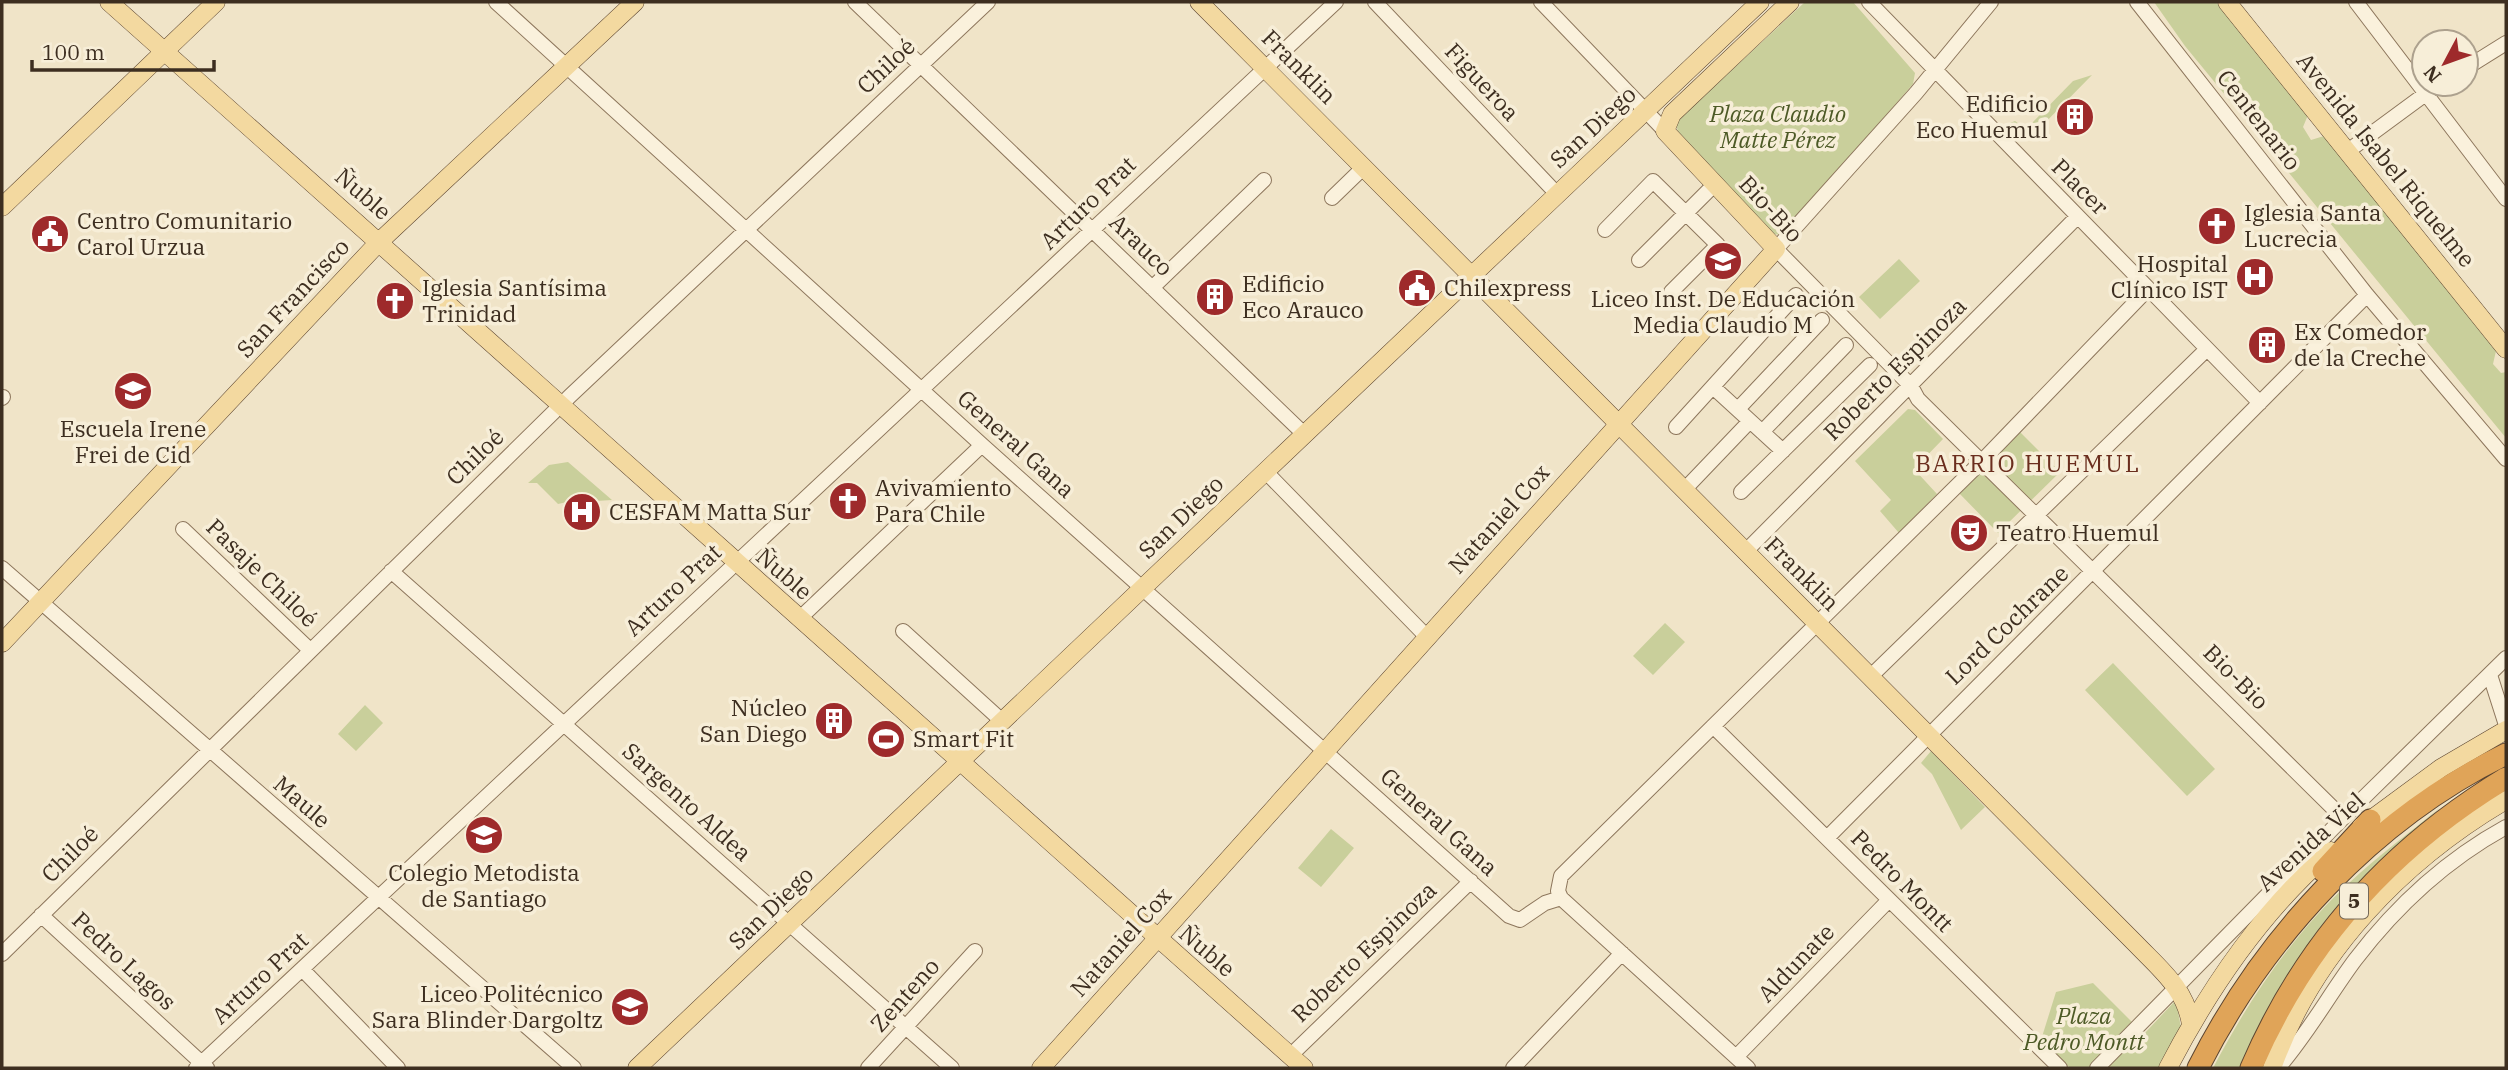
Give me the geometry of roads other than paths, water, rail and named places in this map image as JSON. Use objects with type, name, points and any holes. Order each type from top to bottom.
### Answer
[{"type":"highway","name":"5","points":[[2198,1068],[2253,976],[2298,918],[2372,844],[2503,740]]},
{"type":"highway","name":"5","points":[[2251,1068],[2299,974],[2348,907],[2418,839],[2506,778]]},
{"type":"highway","points":[[2253,976],[2263,949],[2288,911],[2370,820]]},
{"type":"main road","name":"Ñuble","points":[[109,2],[1297,1062]]},
{"type":"main road","points":[[2,207],[216,2]]},
{"type":"main road","name":"San Francisco","points":[[2,643],[379,242],[635,2]]},
{"type":"main road","name":"Franklin","points":[[1199,2],[2176,985],[2186,1002],[2191,1025]]},
{"type":"main road","name":"San Diego","points":[[637,1068],[1760,2]]},
{"type":"main road","name":"San Diego","points":[[1665,131],[1672,114],[1790,2]]},
{"type":"main road","name":"Avenida Isabel Riquelme","points":[[2227,2],[2506,349]]},
{"type":"main road","name":"Bio-Bio","points":[[1665,131],[1776,249]]},
{"type":"main road","name":"Nataniel Cox","points":[[1041,1068],[1776,249]]},
{"type":"main road","name":"Avenida Viel","points":[[2168,1068],[2191,1025],[2236,956],[2272,910],[2312,869],[2370,820],[2441,768],[2503,740]]},
{"type":"main road","points":[[2272,1068],[2304,998],[2362,918],[2422,858],[2506,800]]},
{"type":"street","name":"General Gana","points":[[496,2],[982,445],[1509,916],[1520,920],[1545,902],[1561,898]]},
{"type":"street","name":"Arauco","points":[[855,2],[1304,434]]},
{"type":"street","name":"Chiloé","points":[[2,954],[560,405],[988,2]]},
{"type":"street","name":"Arturo Prat","points":[[202,1066],[564,723],[1336,2]]},
{"type":"street","name":"Figueroa","points":[[1375,2],[1557,194]]},
{"type":"street","name":"Bio-Bio","points":[[1541,2],[1665,131]]},
{"type":"street","name":"Placer","points":[[1869,2],[2260,403]]},
{"type":"street","name":"Nataniel Cox","points":[[1776,249],[1934,71],[1991,2]]},
{"type":"street","name":"Centenario","points":[[2137,2],[2367,295],[2506,459]]},
{"type":"street","points":[[2356,2],[2410,72]]},
{"type":"street","points":[[2480,59],[2506,43]]},
{"type":"street","points":[[2348,151],[2419,98]]},
{"type":"street","points":[[2430,98],[2506,199]]},
{"type":"street","points":[[1332,198],[1364,167]]},
{"type":"street","points":[[1152,288],[1264,180]]},
{"type":"street","points":[[1605,230],[1653,181],[1718,244],[1671,292]]},
{"type":"street","points":[[1639,260],[1715,184]]},
{"type":"street","name":"Roberto Espinoza","points":[[1745,552],[2077,217]]},
{"type":"street","name":"Bio-Bio","points":[[1776,249],[1911,386],[1924,393],[2039,513],[2092,561],[2095,570],[2343,818]]},
{"type":"street","points":[[1748,1068],[1561,898],[1558,891],[1561,876],[1985,458],[2148,289]]},
{"type":"street","points":[[1676,427],[1796,295]]},
{"type":"street","name":"Lord Cochrane","points":[[1827,838],[2367,295]]},
{"type":"street","points":[[1738,409],[1822,320]]},
{"type":"street","points":[[1762,432],[1846,345]]},
{"type":"street","points":[[1870,677],[2207,349]]},
{"type":"street","points":[[1741,492],[1870,365]]},
{"type":"street","points":[[1713,387],[1783,451]]},
{"type":"street","points":[[1684,490],[1750,421]]},
{"type":"street","points":[[799,619],[982,445]]},
{"type":"street","points":[[1265,471],[1427,636]]},
{"type":"street","name":"Pasaje Chiloé","points":[[183,529],[310,650]]},
{"type":"street","name":"Maule","points":[[2,568],[574,1068]]},
{"type":"street","name":"Sargento Aldea","points":[[391,571],[952,1068]]},
{"type":"street","points":[[903,631],[1002,721]]},
{"type":"street","points":[[2096,1068],[2343,818],[2506,658]]},
{"type":"street","points":[[2490,675],[2503,740]]},
{"type":"street","name":"Pedro Montt","points":[[1713,726],[2060,1068]]},
{"type":"street","points":[[2278,1068],[2295,1048],[2356,959],[2403,904],[2457,858],[2506,827]]},
{"type":"street","name":"Roberto Espinoza","points":[[1297,1062],[1471,881]]},
{"type":"street","name":"Aldunate","points":[[1736,1057],[1889,900]]},
{"type":"street","name":"Pedro Lagos","points":[[41,915],[202,1066]]},
{"type":"street","name":"Zenteno","points":[[868,1068],[975,951]]},
{"type":"street","points":[[1513,1068],[1622,954]]},
{"type":"street","points":[[302,969],[398,1068]]},
{"type":"place","name":"Edificio Eco Huemul","points":[[2075,117]]},
{"type":"place","name":"Iglesia Santa Lucrecia","points":[[2217,226]]},
{"type":"place","name":"Centro Comunitario Carol Urzua","points":[[50,234]]},
{"type":"place","name":"Liceo Inst. De Educación Media Claudio M","points":[[1723,261]]},
{"type":"place","name":"Hospital Clínico IST","points":[[2255,277]]},
{"type":"place","name":"Chilexpress","points":[[1417,288]]},
{"type":"place","name":"Edificio Eco Arauco","points":[[1215,297]]},
{"type":"place","name":"Iglesia Santísima Trinidad","points":[[395,301]]},
{"type":"place","name":"Ex Comedor de la Creche","points":[[2267,345]]},
{"type":"place","name":"Escuela Irene Frei de Cid","points":[[133,391]]},
{"type":"place","name":"Avivamiento Para Chile","points":[[848,501]]},
{"type":"place","name":"CESFAM Matta Sur","points":[[582,512]]},
{"type":"place","name":"Teatro Huemul","points":[[1969,533]]},
{"type":"place","name":"Núcleo San Diego","points":[[834,721]]},
{"type":"place","name":"Smart Fit","points":[[886,739]]},
{"type":"place","name":"Colegio Metodista de Santiago","points":[[484,835]]},
{"type":"place","name":"Liceo Politécnico Sara Blinder Dargoltz","points":[[630,1007]]},
{"type":"district","name":"BARRIO HUEMUL","points":[[2028,464]]},
{"type":"park label","name":"Plaza Claudio Matte Pérez","points":[[1778,127]]},
{"type":"park label","name":"Plaza Pedro Montt","points":[[2084,1029]]}]
